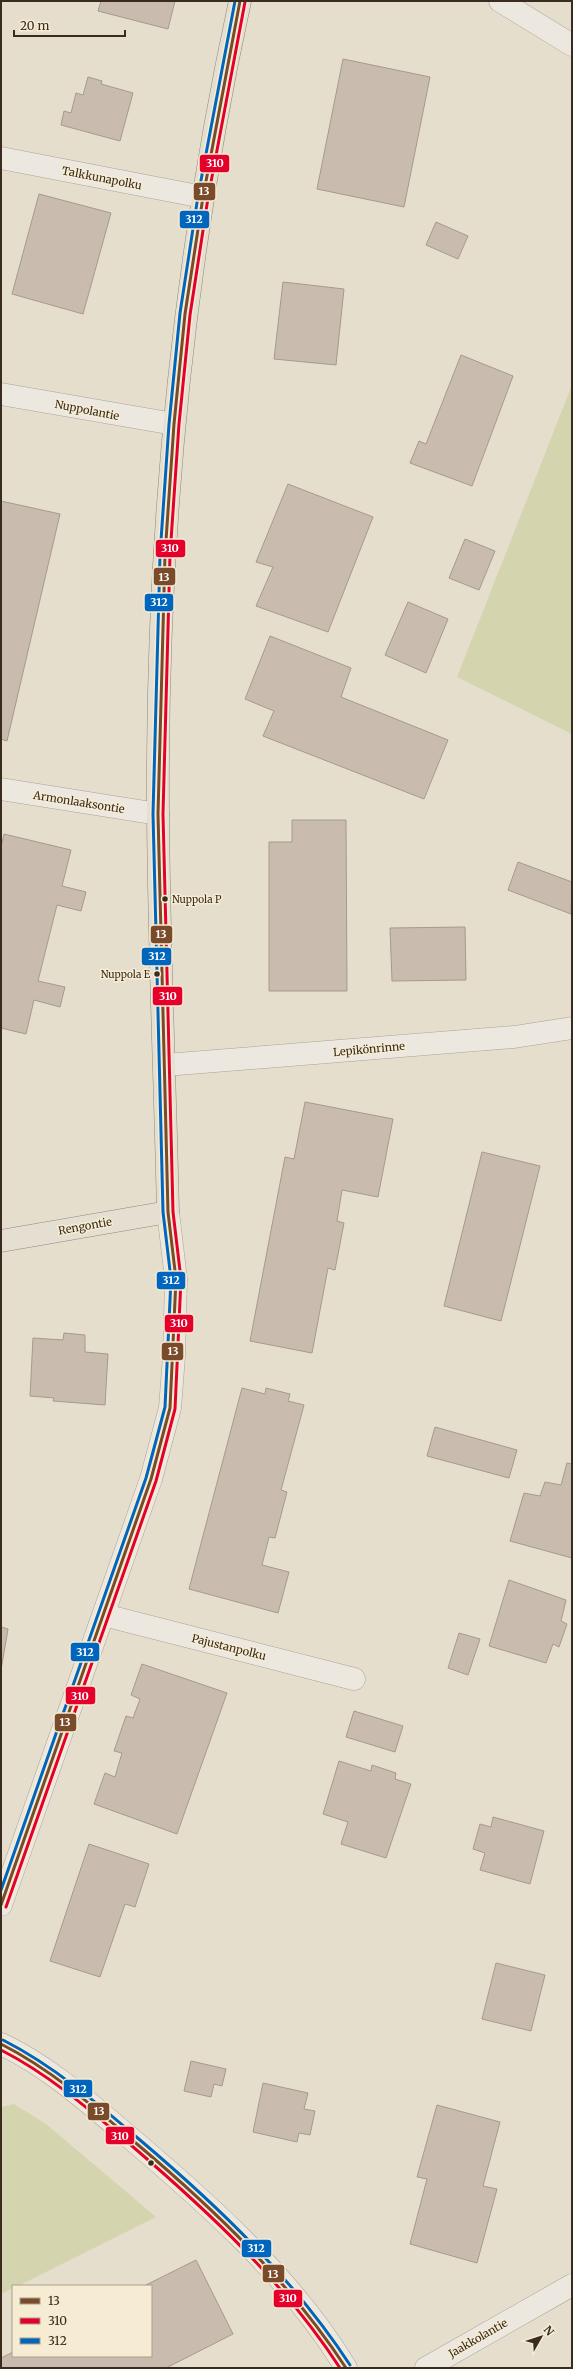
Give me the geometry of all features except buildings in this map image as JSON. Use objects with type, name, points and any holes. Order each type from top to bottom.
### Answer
[{"type":"main road","points":[[168,1212],[158,814],[165,555],[174,424],[185,314],[203,197],[240,1]]},
{"type":"main road","name":"Rengontie","points":[[1,1241],[168,1212]]},
{"type":"street","points":[[500,1],[572,45]]},
{"type":"street","name":"Talkkunapolku","points":[[1,158],[203,197]]},
{"type":"street","name":"Nuppolantie","points":[[1,394],[174,424]]},
{"type":"street","name":"Armonlaaksontie","points":[[1,789],[158,814]]},
{"type":"street","name":"Lepikönrinne","points":[[165,1065],[514,1037],[572,1028]]},
{"type":"street","points":[[1,1905],[151,1479],[170,1408],[176,1279],[168,1212]]},
{"type":"street","name":"Pajustanpolku","points":[[104,1615],[354,1679]]},
{"type":"street","points":[[1,2044],[20,2053],[82,2097],[200,2198],[290,2291],[332,2345],[346,2368]]},
{"type":"street","name":"Jaakkolantie","points":[[426,2368],[572,2285]]},
{"type":"green space","points":[[572,385],[572,734],[457,677]]},
{"type":"green space","points":[[14,2104],[46,2124],[156,2217],[20,2285],[12,2285],[12,2288],[1,2294],[1,2107]]},
{"type":"transit line","name":"312","points":[[1,1890],[146,1478],[165,1407],[171,1279],[163,1212],[153,814],[160,555],[169,424],[180,313],[198,196],[235,1]]},
{"type":"transit line","name":"13","points":[[1,1905],[151,1479],[170,1408],[176,1279],[168,1212],[158,814],[165,555],[174,424],[185,314],[203,197],[240,1]]},
{"type":"transit line","name":"310","points":[[6,1907],[156,1481],[175,1409],[181,1279],[173,1212],[163,814],[170,555],[179,424],[190,315],[208,198],[245,2]]},
{"type":"transit line","name":"312","points":[[3,2040],[40,2061],[91,2099],[198,2191],[279,2273],[328,2333],[350,2365]]},
{"type":"transit line","name":"13","points":[[1,2044],[38,2065],[89,2103],[166,2169],[223,2221],[276,2277],[324,2336],[346,2368]]},
{"type":"transit line","name":"310","points":[[1,2050],[19,2060],[70,2094],[190,2197],[244,2250],[295,2306],[340,2368]]},
{"type":"place","name":"Nuppola P","points":[[165,899]]},
{"type":"place","name":"Nuppola E","points":[[157,974]]}]
